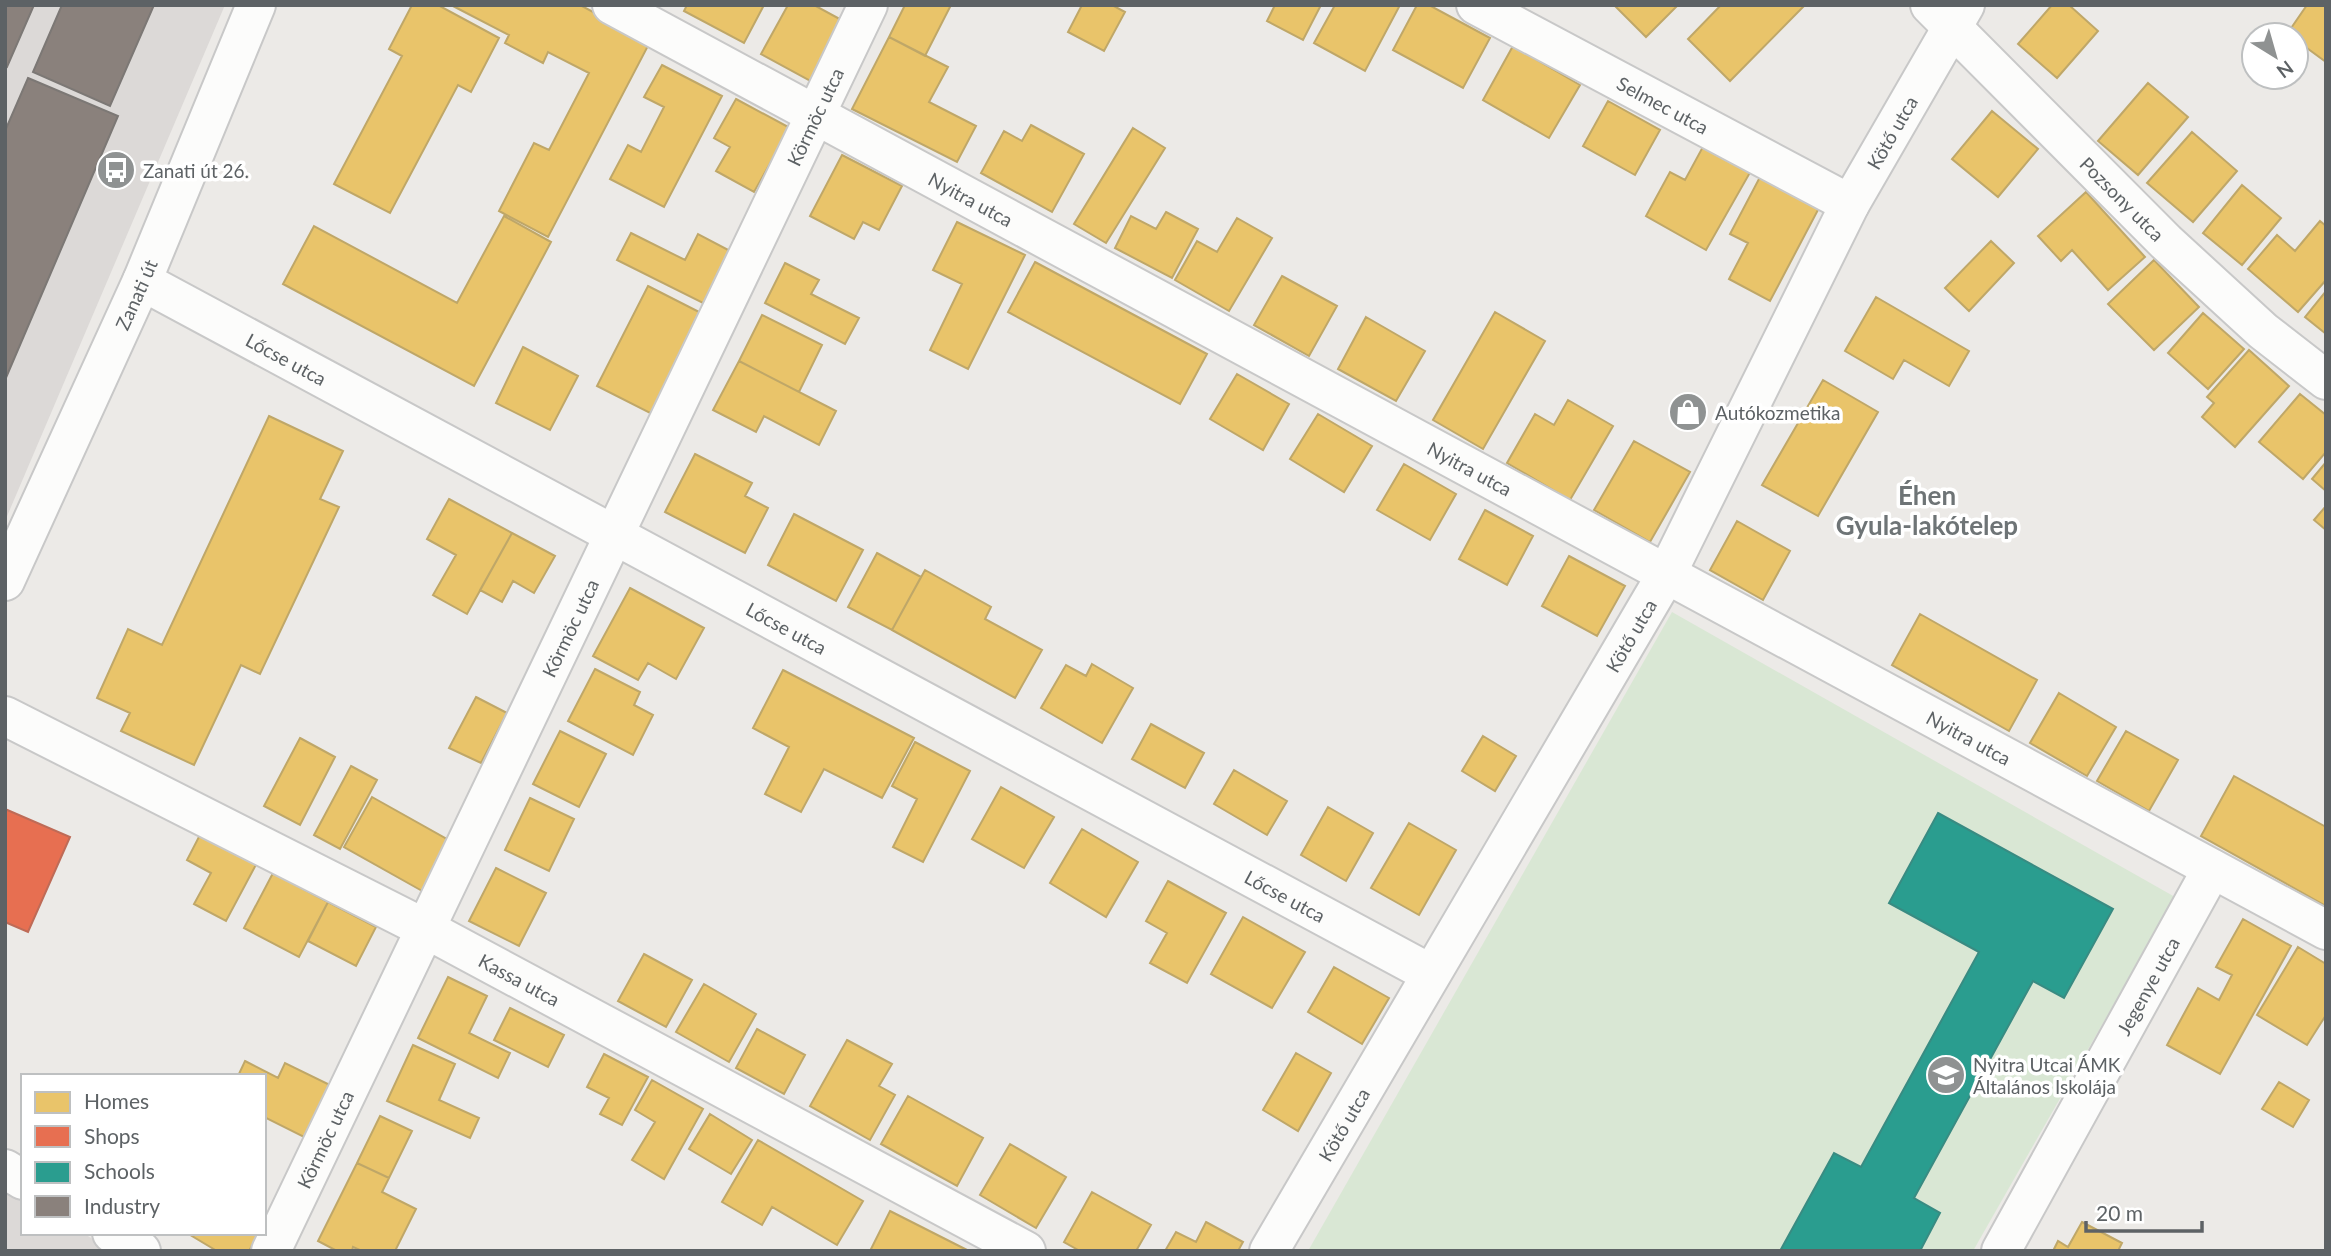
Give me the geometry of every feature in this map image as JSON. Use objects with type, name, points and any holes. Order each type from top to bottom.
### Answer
[{"type":"street","name":"Zanati út","points":[[5,581],[142,281],[256,5]]},
{"type":"street","name":"Nyitra utca","points":[[612,5],[2326,930]]},
{"type":"street","name":"Körmöc utca","points":[[271,1251],[867,5]]},
{"type":"street","name":"Selmec utca","points":[[1476,5],[1850,204]]},
{"type":"street","name":"Kötő utca","points":[[1269,1251],[1666,575],[1850,204],[1949,12]]},
{"type":"street","name":"Pozsony utca","points":[[1949,12],[2166,242],[2263,331],[2326,380]]},
{"type":"street","name":"Lőcse utca","points":[[142,281],[613,537],[1431,974]]},
{"type":"street","name":"Kassa utca","points":[[5,716],[426,929],[1027,1251]]},
{"type":"street","name":"Jegenye utca","points":[[2001,1251],[2212,869]]},
{"type":"street","points":[[5,1169],[21,1179]]},
{"type":"street","points":[[114,1235],[141,1251]]},
{"type":"shaded area","points":[[5,5],[225,5],[5,521]]},
{"type":"shaded area","points":[[5,1186],[21,1195],[21,1235],[86,1235],[112,1251],[5,1251]]},
{"type":"green space","points":[[1672,612],[2175,897],[1973,1251],[1308,1251]]},
{"type":"building: Homes","points":[[412,5],[438,5],[499,38],[471,92],[458,85],[390,213],[334,184],[402,56],[389,49]]},
{"type":"building: Homes","points":[[451,5],[580,5],[650,42],[548,237],[499,211],[534,143],[549,150],[589,73],[548,52],[543,63],[505,43],[509,35]]},
{"type":"building: Homes","points":[[687,5],[764,5],[744,43],[684,11]]},
{"type":"building: Homes","points":[[788,5],[814,5],[847,23],[814,83],[761,54]]},
{"type":"building: Homes","points":[[905,5],[951,5],[925,56],[889,37]]},
{"type":"building: Homes","points":[[1082,5],[1112,5],[1125,12],[1104,51],[1068,32]]},
{"type":"building: Homes","points":[[1275,5],[1321,5],[1303,40],[1267,21]]},
{"type":"building: Homes","points":[[1335,5],[1400,5],[1365,71],[1314,43]]},
{"type":"building: Homes","points":[[1417,5],[1429,5],[1490,38],[1463,88],[1393,50]]},
{"type":"building: Homes","points":[[1614,5],[1678,5],[1646,37]]},
{"type":"building: Homes","points":[[1721,5],[1805,5],[1730,81],[1688,39]]},
{"type":"building: Homes","points":[[2052,5],[2069,5],[2098,31],[2057,78],[2018,44]]},
{"type":"building: Homes","points":[[2307,5],[2326,5],[2326,62],[2310,50],[2310,21],[2296,21]]},
{"type":"building: Homes","points":[[889,37],[948,67],[929,102],[976,126],[957,162],[852,109]]},
{"type":"building: Homes","points":[[1513,46],[1580,85],[1549,138],[1483,100]]},
{"type":"building: Homes","points":[[662,65],[722,96],[664,207],[610,179],[628,145],[641,152],[664,107],[644,97]]},
{"type":"building: Homes","points":[[2148,83],[2188,117],[2138,175],[2098,141]]},
{"type":"building: Homes","points":[[736,99],[790,128],[754,192],[716,171],[730,147],[714,138]]},
{"type":"building: Homes","points":[[1608,101],[1660,130],[1635,175],[1583,146]]},
{"type":"building: Homes","points":[[1992,111],[2038,149],[1998,197],[1952,159]]},
{"type":"building: Homes","points":[[1031,125],[1084,154],[1052,212],[981,173],[1004,131],[1022,141]]},
{"type":"building: Homes","points":[[1133,128],[1165,148],[1106,243],[1074,224]]},
{"type":"building: Homes","points":[[2192,132],[2237,171],[2193,222],[2147,183]]},
{"type":"building: Homes","points":[[1705,143],[1752,169],[1706,250],[1646,216],[1670,172],[1685,180]]},
{"type":"building: Homes","points":[[842,155],[902,186],[879,230],[863,222],[854,239],[810,216]]},
{"type":"building: Homes","points":[[1760,177],[1819,208],[1770,301],[1729,279],[1748,243],[1730,234]]},
{"type":"building: Homes","points":[[2242,185],[2281,218],[2242,265],[2203,233]]},
{"type":"building: Homes","points":[[2086,192],[2145,257],[2108,290],[2072,250],[2061,261],[2038,236]]},
{"type":"building: Homes","points":[[1166,212],[1198,229],[1172,278],[1115,248],[1131,216],[1156,229]]},
{"type":"building: Homes","points":[[504,216],[551,242],[474,386],[283,284],[314,226],[457,303]]},
{"type":"building: Homes","points":[[1237,218],[1272,238],[1229,311],[1175,280],[1197,241],[1217,252]]},
{"type":"building: Homes","points":[[2320,221],[2326,226],[2326,280],[2298,312],[2248,269],[2277,235],[2295,251]]},
{"type":"building: Homes","points":[[957,222],[1025,255],[968,369],[930,350],[962,284],[933,270]]},
{"type":"building: Homes","points":[[631,233],[685,260],[698,234],[732,252],[705,304],[617,260]]},
{"type":"building: Homes","points":[[1991,241],[2014,263],[1969,311],[1945,288]]},
{"type":"building: Homes","points":[[2154,260],[2199,307],[2154,350],[2108,304]]},
{"type":"building: Homes","points":[[1035,262],[1207,354],[1180,404],[1008,312]]},
{"type":"building: Homes","points":[[785,263],[819,280],[811,294],[859,318],[845,344],[765,303]]},
{"type":"building: Homes","points":[[1282,276],[1337,306],[1309,356],[1254,325]]},
{"type":"building: Homes","points":[[648,286],[705,315],[654,415],[597,386]]},
{"type":"building: Homes","points":[[2326,291],[2326,334],[2305,317]]},
{"type":"building: Homes","points":[[1876,297],[1969,351],[1949,386],[1904,360],[1893,379],[1845,351]]},
{"type":"building: Homes","points":[[1495,312],[1545,341],[1483,449],[1433,420]]},
{"type":"building: Homes","points":[[2203,313],[2244,349],[2208,389],[2168,353]]},
{"type":"building: Homes","points":[[762,315],[822,345],[799,392],[739,361]]},
{"type":"building: Homes","points":[[1366,317],[1425,351],[1396,401],[1338,369]]},
{"type":"building: Homes","points":[[523,347],[578,376],[550,430],[496,403]]},
{"type":"building: Homes","points":[[2249,350],[2289,386],[2235,447],[2202,417],[2214,403],[2207,397]]},
{"type":"building: Homes","points":[[739,361],[836,411],[819,445],[764,416],[756,432],[713,410]]},
{"type":"building: Homes","points":[[1237,374],[1289,404],[1263,450],[1210,419]]},
{"type":"building: Homes","points":[[1823,380],[1878,412],[1818,516],[1762,485]]},
{"type":"building: Homes","points":[[2300,394],[2326,415],[2326,452],[2303,479],[2259,442]]},
{"type":"building: Homes","points":[[1568,400],[1613,426],[1570,500],[1507,463],[1535,414],[1554,425]]},
{"type":"building: Homes","points":[[1318,414],[1372,446],[1344,492],[1290,459]]},
{"type":"building: Homes","points":[[269,416],[343,451],[320,499],[339,507],[260,674],[241,665],[194,765],[121,731],[130,713],[97,698],[128,629],[162,645]]},
{"type":"building: Homes","points":[[1634,441],[1690,472],[1650,542],[1594,510]]},
{"type":"building: Homes","points":[[695,454],[752,483],[745,496],[768,508],[745,553],[665,512]]},
{"type":"building: Homes","points":[[2326,462],[2326,491],[2312,479]]},
{"type":"building: Homes","points":[[1404,464],[1456,494],[1430,540],[1377,510]]},
{"type":"building: Homes","points":[[449,499],[512,533],[467,614],[433,595],[456,555],[427,539]]},
{"type":"building: Homes","points":[[2326,506],[2326,530],[2314,520]]},
{"type":"building: Homes","points":[[1485,510],[1533,536],[1507,585],[1459,559]]},
{"type":"building: Homes","points":[[794,514],[863,550],[836,601],[768,565]]},
{"type":"building: Homes","points":[[1737,521],[1790,551],[1763,600],[1710,570]]},
{"type":"building: Homes","points":[[512,533],[555,556],[534,593],[513,581],[502,602],[480,590]]},
{"type":"building: Homes","points":[[877,553],[921,577],[892,630],[848,607]]},
{"type":"building: Homes","points":[[1569,556],[1625,586],[1597,636],[1542,606]]},
{"type":"building: Homes","points":[[925,570],[991,607],[985,619],[1042,650],[1015,698],[892,630]]},
{"type":"building: Homes","points":[[630,588],[704,628],[676,679],[648,663],[638,680],[593,656]]},
{"type":"building: Homes","points":[[1920,614],[2037,680],[2009,731],[1892,665]]},
{"type":"building: Homes","points":[[1092,664],[1133,688],[1102,743],[1041,708],[1066,665],[1086,676]]},
{"type":"building: Homes","points":[[595,669],[640,692],[634,705],[653,715],[633,755],[568,721]]},
{"type":"building: Homes","points":[[783,670],[914,738],[882,798],[824,769],[801,812],[765,794],[789,747],[753,728]]},
{"type":"building: Homes","points":[[2059,693],[2116,727],[2087,776],[2030,743]]},
{"type":"building: Homes","points":[[476,697],[507,713],[481,763],[449,748]]},
{"type":"building: Homes","points":[[1151,724],[1204,753],[1185,788],[1132,759]]},
{"type":"building: Homes","points":[[560,731],[606,754],[579,807],[533,784]]},
{"type":"building: Homes","points":[[2126,731],[2178,760],[2149,811],[2097,781]]},
{"type":"building: Homes","points":[[1483,736],[1516,756],[1495,791],[1462,771]]},
{"type":"building: Homes","points":[[300,738],[335,757],[300,825],[264,806]]},
{"type":"building: Homes","points":[[915,742],[970,771],[923,862],[893,847],[917,799],[892,786]]},
{"type":"building: Homes","points":[[351,766],[377,780],[340,849],[314,835]]},
{"type":"building: Homes","points":[[1234,770],[1287,801],[1267,835],[1214,804]]},
{"type":"building: Homes","points":[[2234,776],[2326,827],[2326,906],[2201,836]]},
{"type":"building: Homes","points":[[1001,787],[1054,817],[1024,868],[972,839]]},
{"type":"building: Homes","points":[[372,797],[452,842],[424,892],[344,847]]},
{"type":"building: Homes","points":[[530,798],[574,819],[549,871],[505,850]]},
{"type":"building: Homes","points":[[1328,807],[1373,833],[1346,881],[1301,855]]},
{"type":"building: Homes","points":[[1409,823],[1456,850],[1419,915],[1371,888]]},
{"type":"building: Homes","points":[[203,829],[259,859],[226,921],[194,904],[211,873],[187,860]]},
{"type":"building: Homes","points":[[1082,829],[1138,862],[1106,917],[1050,883]]},
{"type":"building: Homes","points":[[496,868],[546,893],[519,946],[469,921]]},
{"type":"building: Homes","points":[[273,873],[328,902],[299,957],[244,928]]},
{"type":"building: Homes","points":[[1168,881],[1226,913],[1187,983],[1150,963],[1167,933],[1146,921]]},
{"type":"building: Homes","points":[[328,902],[376,927],[356,966],[308,941]]},
{"type":"building: Homes","points":[[1243,917],[1305,952],[1272,1008],[1211,974]]},
{"type":"building: Homes","points":[[2243,919],[2291,946],[2220,1074],[2167,1045],[2198,988],[2219,1000],[2232,975],[2216,967]]},
{"type":"building: Homes","points":[[2298,947],[2326,964],[2326,1015],[2307,1045],[2257,1015]]},
{"type":"building: Homes","points":[[644,954],[692,980],[666,1027],[618,1001]]},
{"type":"building: Homes","points":[[1334,967],[1389,998],[1362,1044],[1308,1012]]},
{"type":"building: Homes","points":[[448,977],[487,996],[469,1033],[510,1053],[498,1078],[418,1038]]},
{"type":"building: Homes","points":[[704,984],[756,1014],[729,1062],[676,1032]]},
{"type":"building: Homes","points":[[510,1008],[564,1035],[548,1067],[494,1040]]},
{"type":"building: Homes","points":[[757,1029],[805,1055],[784,1094],[736,1068]]},
{"type":"building: Homes","points":[[847,1040],[892,1064],[879,1086],[895,1095],[870,1140],[810,1106]]},
{"type":"building: Homes","points":[[413,1045],[455,1064],[439,1100],[479,1118],[470,1138],[387,1101]]},
{"type":"building: Homes","points":[[1296,1053],[1331,1073],[1298,1131],[1263,1110]]},
{"type":"building: Homes","points":[[604,1054],[648,1077],[622,1125],[600,1114],[609,1098],[587,1087]]},
{"type":"building: Homes","points":[[245,1061],[278,1078],[285,1063],[336,1088],[310,1140],[266,1118],[266,1074],[239,1074]]},
{"type":"building: Homes","points":[[652,1080],[703,1109],[664,1179],[632,1160],[655,1122],[635,1110]]},
{"type":"building: Homes","points":[[2279,1082],[2309,1100],[2293,1127],[2262,1109]]},
{"type":"building: Homes","points":[[908,1096],[983,1138],[957,1186],[881,1144]]},
{"type":"building: Homes","points":[[710,1114],[752,1140],[731,1174],[689,1149]]},
{"type":"building: Homes","points":[[380,1116],[412,1131],[389,1178],[357,1163]]},
{"type":"building: Homes","points":[[758,1140],[863,1201],[837,1245],[772,1207],[762,1225],[722,1202]]},
{"type":"building: Homes","points":[[1010,1144],[1066,1177],[1036,1228],[980,1195]]},
{"type":"building: Homes","points":[[357,1163],[389,1178],[382,1192],[416,1209],[395,1251],[362,1251],[353,1247],[352,1251],[337,1251],[318,1241]]},
{"type":"building: Homes","points":[[1092,1192],[1151,1225],[1136,1251],[1080,1251],[1064,1242]]},
{"type":"building: Homes","points":[[890,1211],[969,1251],[870,1251]]},
{"type":"building: Homes","points":[[1206,1222],[1243,1242],[1238,1251],[1165,1251],[1176,1232],[1196,1242]]},
{"type":"building: Homes","points":[[2082,1222],[2122,1243],[2118,1251],[2053,1251],[2058,1241],[2068,1247]]},
{"type":"building: Homes","points":[[190,1235],[258,1235],[249,1251],[217,1251]]},
{"type":"building: Shops","points":[[5,809],[70,837],[28,932],[5,922]]},
{"type":"building: Schools","name":"Nyitra Utcai ÁMK Általános Iskolája","points":[[1938,813],[2113,909],[2064,998],[2033,981],[1914,1198],[1940,1213],[1920,1251],[1780,1251],[1834,1153],[1861,1167],[1979,952],[1889,903]]},
{"type":"building: Industry","points":[[5,5],[34,5],[7,67],[5,66]]},
{"type":"building: Industry","points":[[62,5],[154,5],[110,106],[33,72]]},
{"type":"building: Industry","points":[[28,78],[118,116],[5,380],[5,131]]},
{"type":"place","name":"Zanati út 26.","points":[[116,170]]},
{"type":"place","name":"Autókozmetika","points":[[1688,412]]},
{"type":"place","name":"Nyitra Utcai ÁMK Általános Iskolája","points":[[1946,1075]]},
{"type":"district","name":"Éhen Gyula-lakótelep","points":[[1927,510]]}]
